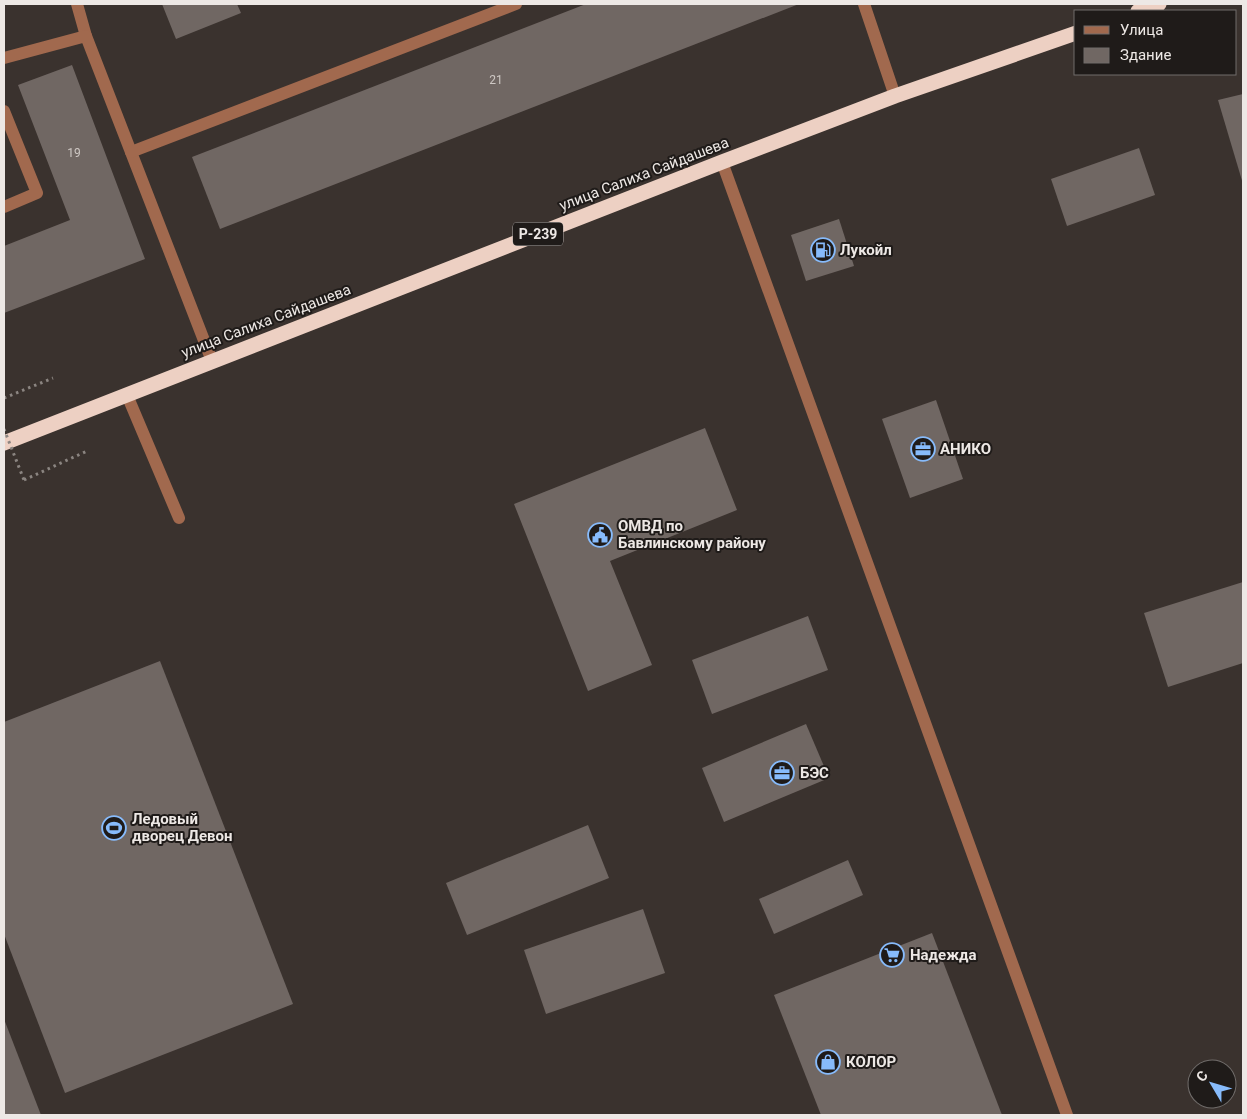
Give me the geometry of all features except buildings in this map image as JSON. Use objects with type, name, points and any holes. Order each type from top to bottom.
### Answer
[{"type":"highway","points":[[1141,10],[1159,4]]},
{"type":"highway","name":"улица Салиха Сайдашева","points":[[4,443],[722,162],[895,96],[1074,34]]},
{"type":"street","points":[[77,4],[86,36],[212,361]]},
{"type":"street","points":[[131,152],[516,4]]},
{"type":"street","points":[[864,4],[895,96]]},
{"type":"street","points":[[4,58],[86,36]]},
{"type":"street","points":[[4,111],[37,193],[4,207]]},
{"type":"street","points":[[722,162],[1067,1115]]},
{"type":"street","points":[[126,395],[179,518]]},
{"type":"path","points":[[4,398],[53,378]]},
{"type":"path","points":[[4,429],[24,480],[87,451]]},
{"type":"place","name":"Лукойл","points":[[823,250]]},
{"type":"place","name":"АНИКО","points":[[923,449]]},
{"type":"place","name":"ОМВД по Бавлинскому району","points":[[600,535]]},
{"type":"place","name":"БЭС","points":[[782,773]]},
{"type":"place","name":"Ледовый дворец Девон","points":[[114,828]]},
{"type":"place","name":"Надежда","points":[[892,955]]},
{"type":"place","name":"КОЛОР","points":[[828,1062]]}]
